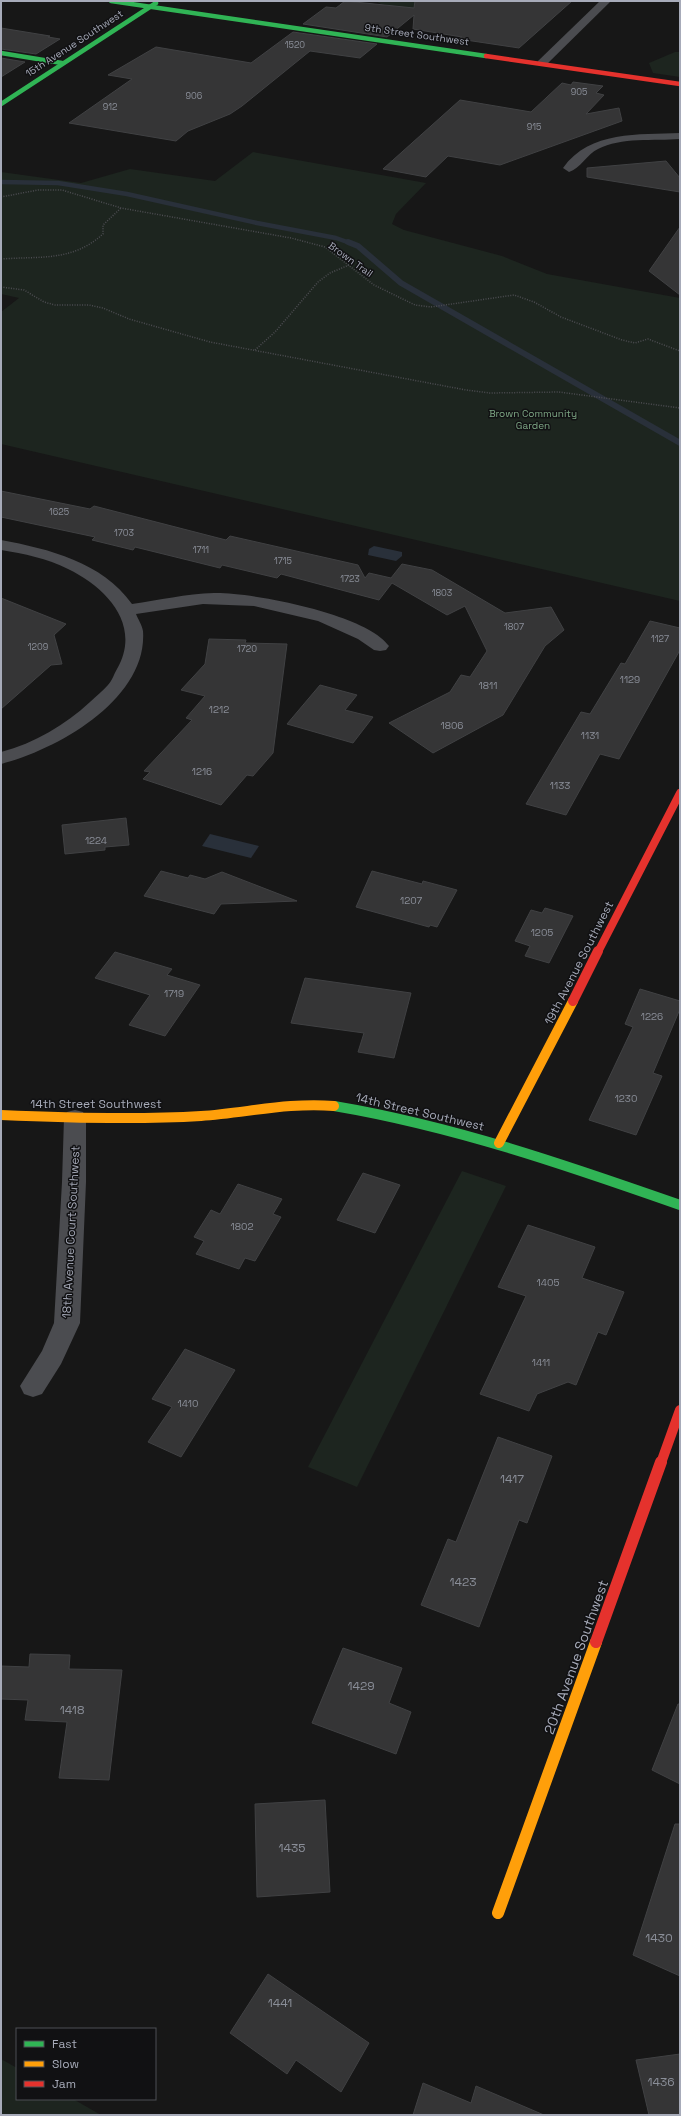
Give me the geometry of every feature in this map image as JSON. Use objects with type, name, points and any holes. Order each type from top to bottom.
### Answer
[{"type":"street","name":"9th Street Southwest","points":[[111,1],[680,84]]},
{"type":"street","name":"15th Avenue Southwest","points":[[1,104],[158,1]]},
{"type":"street","points":[[542,63],[606,1]]},
{"type":"street","points":[[1,53],[62,63]]},
{"type":"street","points":[[569,168],[581,156],[598,144],[680,136]]},
{"type":"street","points":[[1,546],[36,552],[72,564],[92,575],[113,591],[129,610],[135,634],[134,654],[130,666],[116,688],[91,712],[67,730],[18,754],[1,758]]},
{"type":"street","points":[[129,610],[215,598],[258,601],[300,611],[341,625],[368,637],[380,646]]},
{"type":"street","name":"19th Avenue Southwest","points":[[499,1143],[680,793]]},
{"type":"street","name":"14th Street Southwest","points":[[1,1114],[75,1118],[202,1116],[300,1105],[329,1105],[366,1110],[499,1143],[680,1204]]},
{"type":"street","name":"18th Avenue Court Southwest","points":[[33,1386],[52,1357],[67,1323],[74,1182],[75,1118]]},
{"type":"street","name":"20th Avenue Southwest","points":[[498,1913],[680,1410]]},
{"type":"path","name":"Brown Trail","points":[[1,197],[49,189],[75,193],[103,204],[121,208],[291,238],[325,246],[374,285],[415,305],[431,307],[514,296],[534,302],[561,317],[622,340],[635,344],[648,339],[680,351]]},
{"type":"path","points":[[1,259],[57,257],[78,252],[98,240],[103,234],[103,225],[121,208]]},
{"type":"path","points":[[255,350],[275,332],[318,282],[330,273],[349,265]]},
{"type":"path","points":[[1,287],[24,290],[44,302],[55,305],[89,305],[102,308],[153,326],[210,342],[466,390],[490,393],[558,392],[680,408]]},
{"type":"green space","points":[[376,1],[437,1],[427,12],[381,4]]},
{"type":"green space","points":[[675,52],[680,52],[680,77],[653,73],[649,63]]},
{"type":"green space","name":"Brown Community Garden","points":[[253,152],[426,183],[396,214],[392,224],[404,230],[502,256],[547,274],[680,298],[680,601],[1,444],[1,312],[19,298],[1,294],[1,172],[81,183],[130,169],[215,181]]},
{"type":"green space","points":[[462,1171],[506,1186],[357,1487],[308,1467]]},
{"type":"green space","points":[[1,2059],[16,2067],[16,2100],[75,2100],[101,2115],[1,2115]]},
{"type":"shaded area","points":[[374,546],[402,552],[402,556],[396,561],[368,555],[369,549]]},
{"type":"shaded area","points":[[210,834],[259,846],[251,858],[202,846]]},
{"type":"building","points":[[345,1],[414,8],[415,1],[572,1],[519,48],[459,39],[462,37],[413,29],[414,15],[387,37],[303,24],[326,7],[336,8]]},
{"type":"building","points":[[1,28],[60,39],[36,54],[1,49]]},
{"type":"building","points":[[293,32],[377,44],[360,58],[310,51],[242,106],[230,114],[188,131],[176,141],[69,123],[132,79],[108,75],[156,47],[251,63]]},
{"type":"building","points":[[1,58],[25,62],[1,77]]},
{"type":"building","points":[[573,82],[603,86],[596,93],[604,95],[586,114],[619,108],[622,121],[500,165],[448,156],[426,177],[383,169],[460,100],[531,112],[562,83],[571,85]]},
{"type":"building","points":[[666,161],[680,178],[680,192],[587,177],[587,168]]},
{"type":"building","points":[[680,227],[680,295],[649,271]]},
{"type":"building","points":[[1,491],[90,509],[94,506],[226,540],[230,536],[358,565],[365,578],[369,573],[391,578],[402,564],[432,570],[505,613],[551,607],[564,630],[545,646],[503,715],[433,753],[389,723],[450,692],[461,675],[470,677],[487,651],[465,606],[447,615],[392,583],[379,600],[281,574],[277,578],[222,565],[220,568],[135,547],[133,550],[92,540],[95,537],[1,517]]},
{"type":"building","points":[[1,598],[66,624],[54,635],[62,664],[51,665],[1,709]]},
{"type":"building","points":[[650,621],[680,628],[680,650],[619,759],[600,754],[566,815],[526,804],[581,712],[590,714],[621,663],[625,664]]},
{"type":"building","points":[[209,639],[246,640],[245,643],[287,644],[273,753],[253,776],[247,775],[221,805],[143,779],[150,772],[144,771],[192,720],[186,718],[205,696],[181,690],[205,664]]},
{"type":"building","points":[[320,685],[357,695],[345,710],[373,717],[353,743],[287,724]]},
{"type":"building","points":[[126,818],[129,845],[105,847],[105,850],[65,854],[62,825]]},
{"type":"building","points":[[161,871],[188,878],[190,875],[205,879],[222,872],[297,901],[221,904],[214,914],[144,896]]},
{"type":"building","points":[[372,871],[422,884],[423,881],[457,890],[437,927],[430,925],[429,927],[356,907]]},
{"type":"building","points":[[545,908],[573,916],[549,963],[525,956],[530,946],[515,941],[531,910],[542,913]]},
{"type":"building","points":[[115,952],[172,969],[167,975],[200,985],[165,1036],[129,1025],[150,995],[95,978]]},
{"type":"building","points":[[305,978],[411,993],[394,1058],[358,1052],[364,1033],[291,1023]]},
{"type":"building","points":[[640,989],[680,1001],[680,1009],[653,1073],[662,1076],[636,1135],[589,1120],[633,1027],[625,1024]]},
{"type":"building","points":[[363,1173],[400,1185],[375,1233],[337,1220]]},
{"type":"building","points":[[238,1184],[282,1199],[273,1214],[281,1217],[255,1261],[245,1258],[239,1269],[196,1254],[204,1241],[194,1237],[211,1210],[220,1214]]},
{"type":"building","points":[[528,1225],[595,1247],[582,1278],[624,1292],[606,1335],[598,1332],[576,1385],[568,1382],[537,1394],[529,1411],[480,1394],[526,1296],[498,1287]]},
{"type":"building","points":[[185,1349],[235,1370],[181,1457],[148,1442],[172,1407],[152,1399]]},
{"type":"building","points":[[498,1437],[552,1456],[527,1523],[519,1520],[479,1627],[421,1605],[448,1539],[456,1542]]},
{"type":"building","points":[[343,1648],[402,1668],[389,1703],[411,1712],[396,1754],[312,1723]]},
{"type":"building","points":[[30,1654],[70,1655],[69,1669],[122,1670],[109,1780],[59,1778],[67,1722],[25,1720],[28,1700],[1,1699],[1,1666],[29,1667]]},
{"type":"building","points":[[678,1704],[680,1704],[680,1784],[652,1770]]},
{"type":"building","points":[[325,1800],[330,1892],[257,1897],[255,1804]]},
{"type":"building","points":[[675,1824],[680,1824],[680,1976],[633,1955]]},
{"type":"building","points":[[268,1974],[369,2043],[341,2092],[296,2060],[287,2074],[230,2033]]},
{"type":"building","points":[[680,2054],[680,2115],[649,2115],[636,2060]]},
{"type":"building","points":[[423,2083],[471,2103],[476,2086],[544,2115],[413,2115]]},
{"type":"waterway","points":[[1,182],[58,183],[127,194],[257,223],[336,238],[350,243]]},
{"type":"waterway","points":[[348,242],[358,246],[401,283],[680,443]]},
{"type":"traffic: fast","points":[[111,1],[486,56]]},
{"type":"traffic: fast","points":[[1,104],[156,3]]},
{"type":"traffic: fast","points":[[1,53],[62,63]]},
{"type":"traffic: fast","points":[[334,1106],[378,1113],[466,1134],[552,1161],[680,1205]]},
{"type":"traffic: slow","points":[[499,1143],[573,1001]]},
{"type":"traffic: slow","points":[[1,1115],[76,1118],[151,1118],[218,1115],[284,1106],[334,1106]]},
{"type":"traffic: slow","points":[[498,1913],[596,1642]]},
{"type":"traffic: jam","points":[[486,56],[680,84]]},
{"type":"traffic: jam","points":[[573,1001],[680,793]]},
{"type":"traffic: jam","points":[[596,1642],[680,1410]]}]
